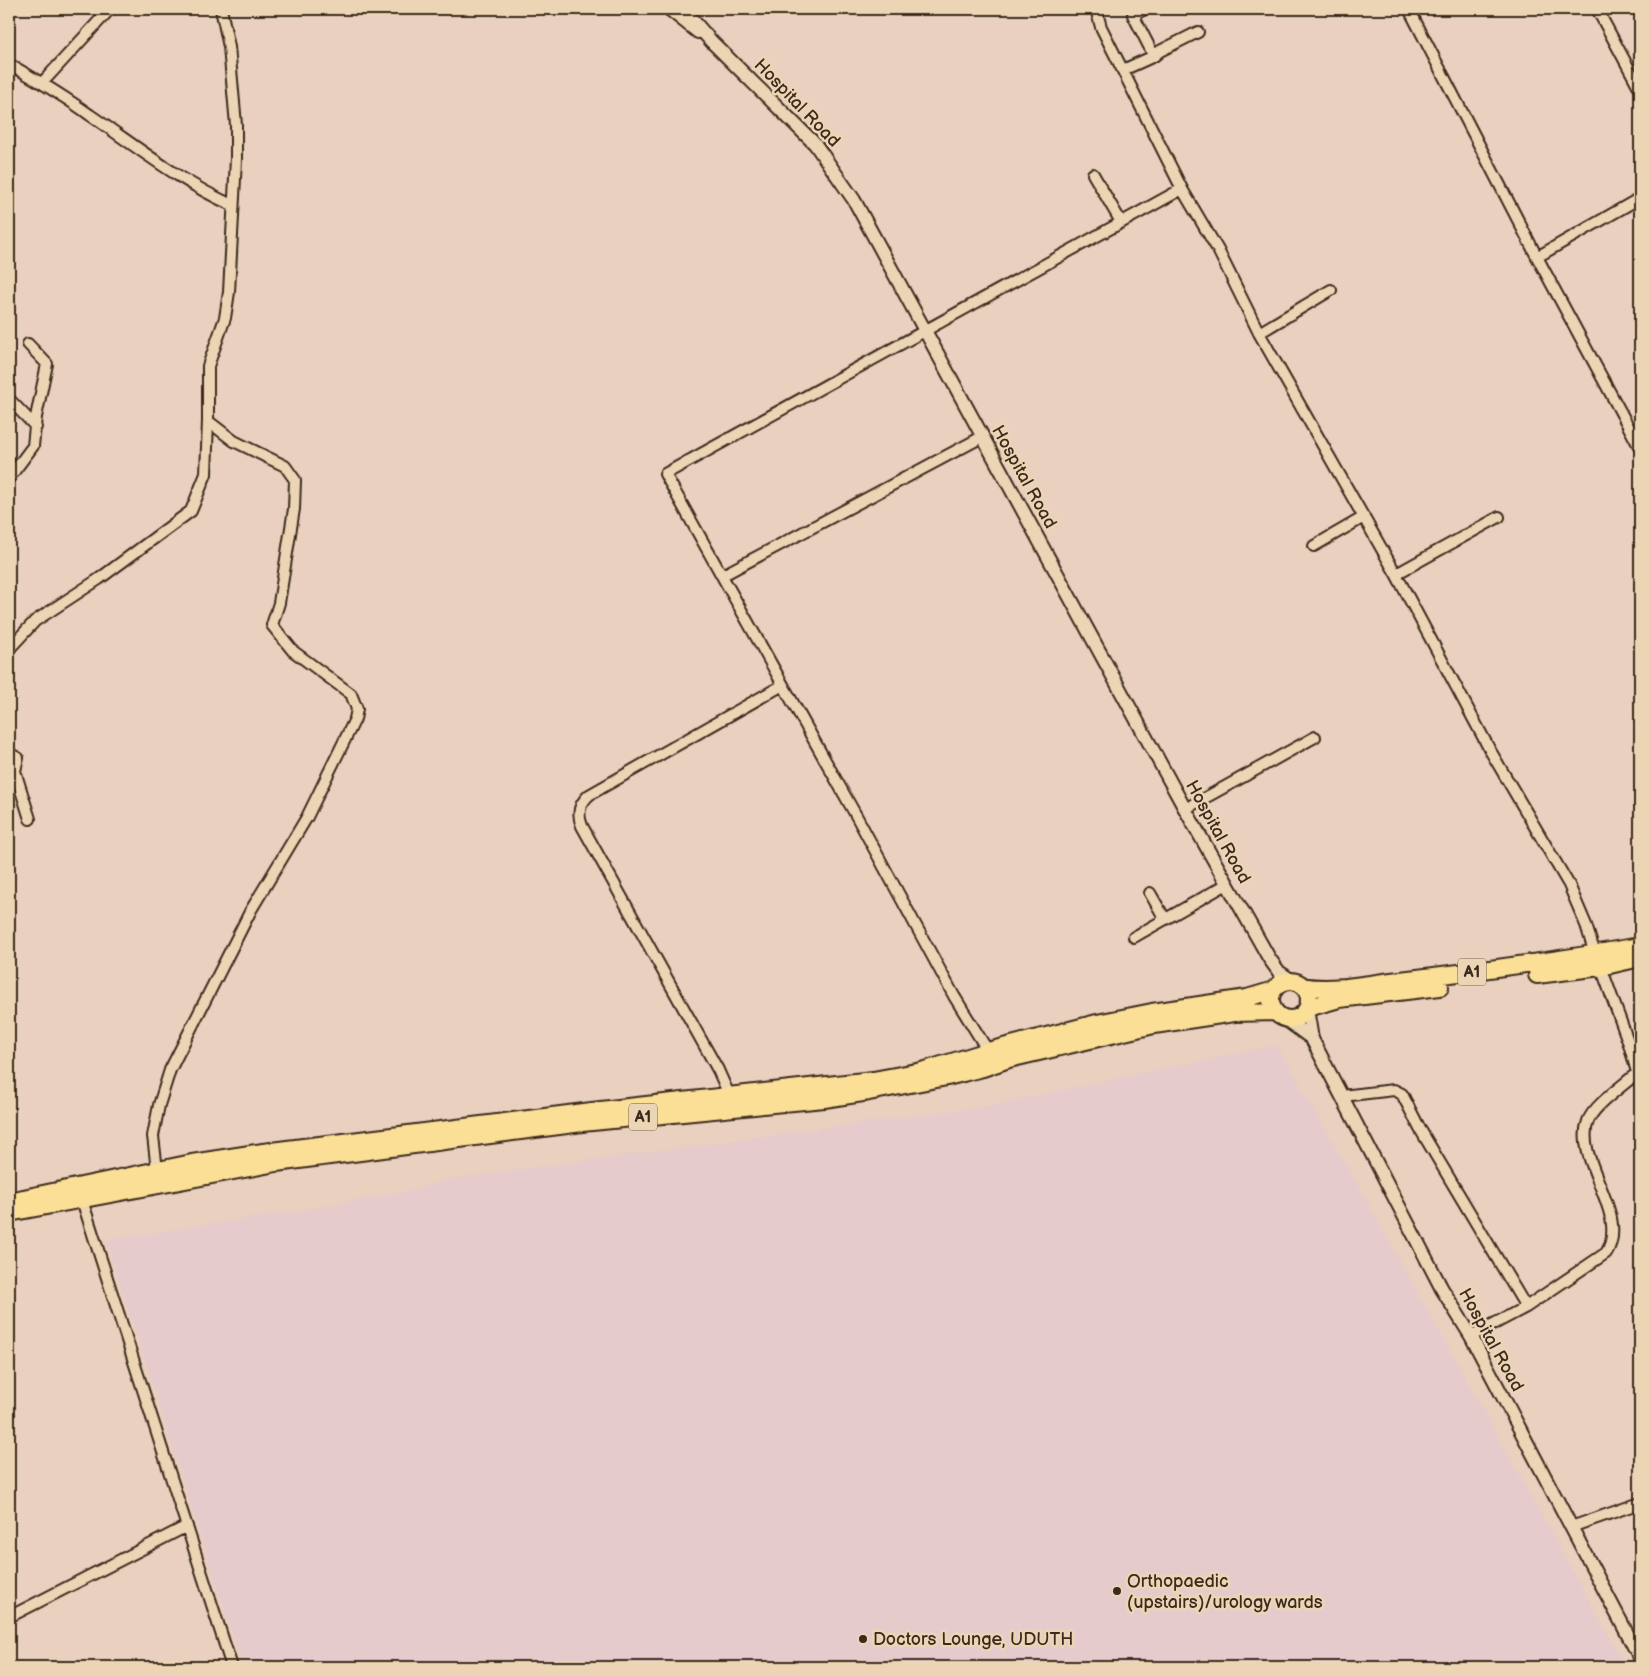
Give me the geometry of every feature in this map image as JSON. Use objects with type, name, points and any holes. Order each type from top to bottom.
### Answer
[{"type":"highway","name":"A1","points":[[1308,1011],[1327,1002],[1598,961],[1640,946]]},
{"type":"highway","name":"A1","points":[[1298,984],[1326,988],[1510,967],[1640,958]]},
{"type":"highway","points":[[1285,982],[1298,984],[1308,998],[1308,1011],[1299,1017],[1280,1016],[1271,1003],[1274,989],[1285,982]]},
{"type":"highway","name":"A1","points":[[9,1201],[157,1170],[263,1152],[592,1111],[873,1080],[922,1071],[988,1051],[1152,1012],[1242,998],[1274,989]]},
{"type":"highway","name":"A1","points":[[9,1214],[217,1173],[374,1150],[582,1123],[824,1099],[869,1092],[965,1073],[1009,1059],[1154,1025],[1234,1013],[1280,1016]]},
{"type":"street","points":[[42,83],[110,9]]},
{"type":"street","points":[[9,649],[35,621],[99,579],[191,512],[206,474],[208,366],[225,318],[229,292],[236,125],[229,47],[221,9]]},
{"type":"street","points":[[669,9],[711,40]]},
{"type":"street","points":[[683,9],[711,40]]},
{"type":"street","points":[[1096,9],[1102,27],[1182,189],[1218,250],[1259,333],[1396,574],[1491,752],[1569,885],[1586,924],[1638,1071],[1594,1111],[1588,1121],[1586,1134],[1589,1153],[1612,1224],[1613,1243],[1606,1253],[1526,1307],[1471,1336]]},
{"type":"street","points":[[1145,9],[1133,15],[1154,56]]},
{"type":"street","points":[[1409,9],[1537,257],[1640,448]]},
{"type":"street","points":[[1596,9],[1640,88]]},
{"type":"street","points":[[1123,70],[1154,56],[1160,51],[1198,32]]},
{"type":"street","name":"Hospital Road","points":[[711,40],[802,130],[835,170],[854,200],[1185,809],[1269,958]]},
{"type":"street","points":[[9,64],[42,83],[169,170],[207,194],[232,205]]},
{"type":"street","points":[[1093,174],[1120,222]]},
{"type":"street","points":[[988,1051],[954,996],[723,575],[665,474],[1182,189]]},
{"type":"street","points":[[1537,257],[1640,198]]},
{"type":"street","points":[[1259,333],[1331,290]]},
{"type":"street","points":[[9,478],[33,446],[47,364],[28,344]]},
{"type":"street","points":[[9,399],[36,427]]},
{"type":"street","points":[[157,1170],[153,1136],[159,1104],[170,1070],[251,910],[307,816],[356,714],[356,704],[351,694],[293,650],[272,625],[280,603],[294,510],[295,480],[293,474],[286,466],[234,441],[208,421]]},
{"type":"street","points":[[723,575],[982,437]]},
{"type":"street","points":[[1314,546],[1364,517]]},
{"type":"street","points":[[1396,574],[1499,517]]},
{"type":"street","points":[[730,1097],[718,1070],[582,826],[579,813],[582,803],[588,795],[783,685]]},
{"type":"street","points":[[1185,809],[1316,737]]},
{"type":"street","points":[[9,754],[18,758],[15,771],[30,819]]},
{"type":"street","points":[[1134,937],[1227,884]]},
{"type":"street","points":[[1150,893],[1165,919]]},
{"type":"street","points":[[1269,958],[1279,972],[1298,984]]},
{"type":"street","points":[[1269,958],[1275,980],[1274,989]]},
{"type":"street","points":[[1308,1011],[1308,1027],[1312,1039]]},
{"type":"street","points":[[1280,1016],[1312,1039]]},
{"type":"street","name":"Hospital Road","points":[[1312,1039],[1442,1289],[1471,1336],[1640,1658]]},
{"type":"street","points":[[1342,1096],[1394,1090],[1402,1094],[1420,1129],[1526,1307]]},
{"type":"street","points":[[82,1200],[232,1667]]},
{"type":"street","points":[[1571,1527],[1640,1504]]},
{"type":"street","points":[[9,1617],[187,1526]]},
{"type":"shaded area","points":[[1277,1045],[1366,1200],[1626,1667],[243,1667],[106,1240],[310,1209],[413,1190],[452,1179],[987,1106]]},
{"type":"place","name":"Orthopaedic (upstairs)/urology wards","points":[[1117,1591]]},
{"type":"place","name":"Doctors Lounge, UDUTH","points":[[863,1639]]}]
